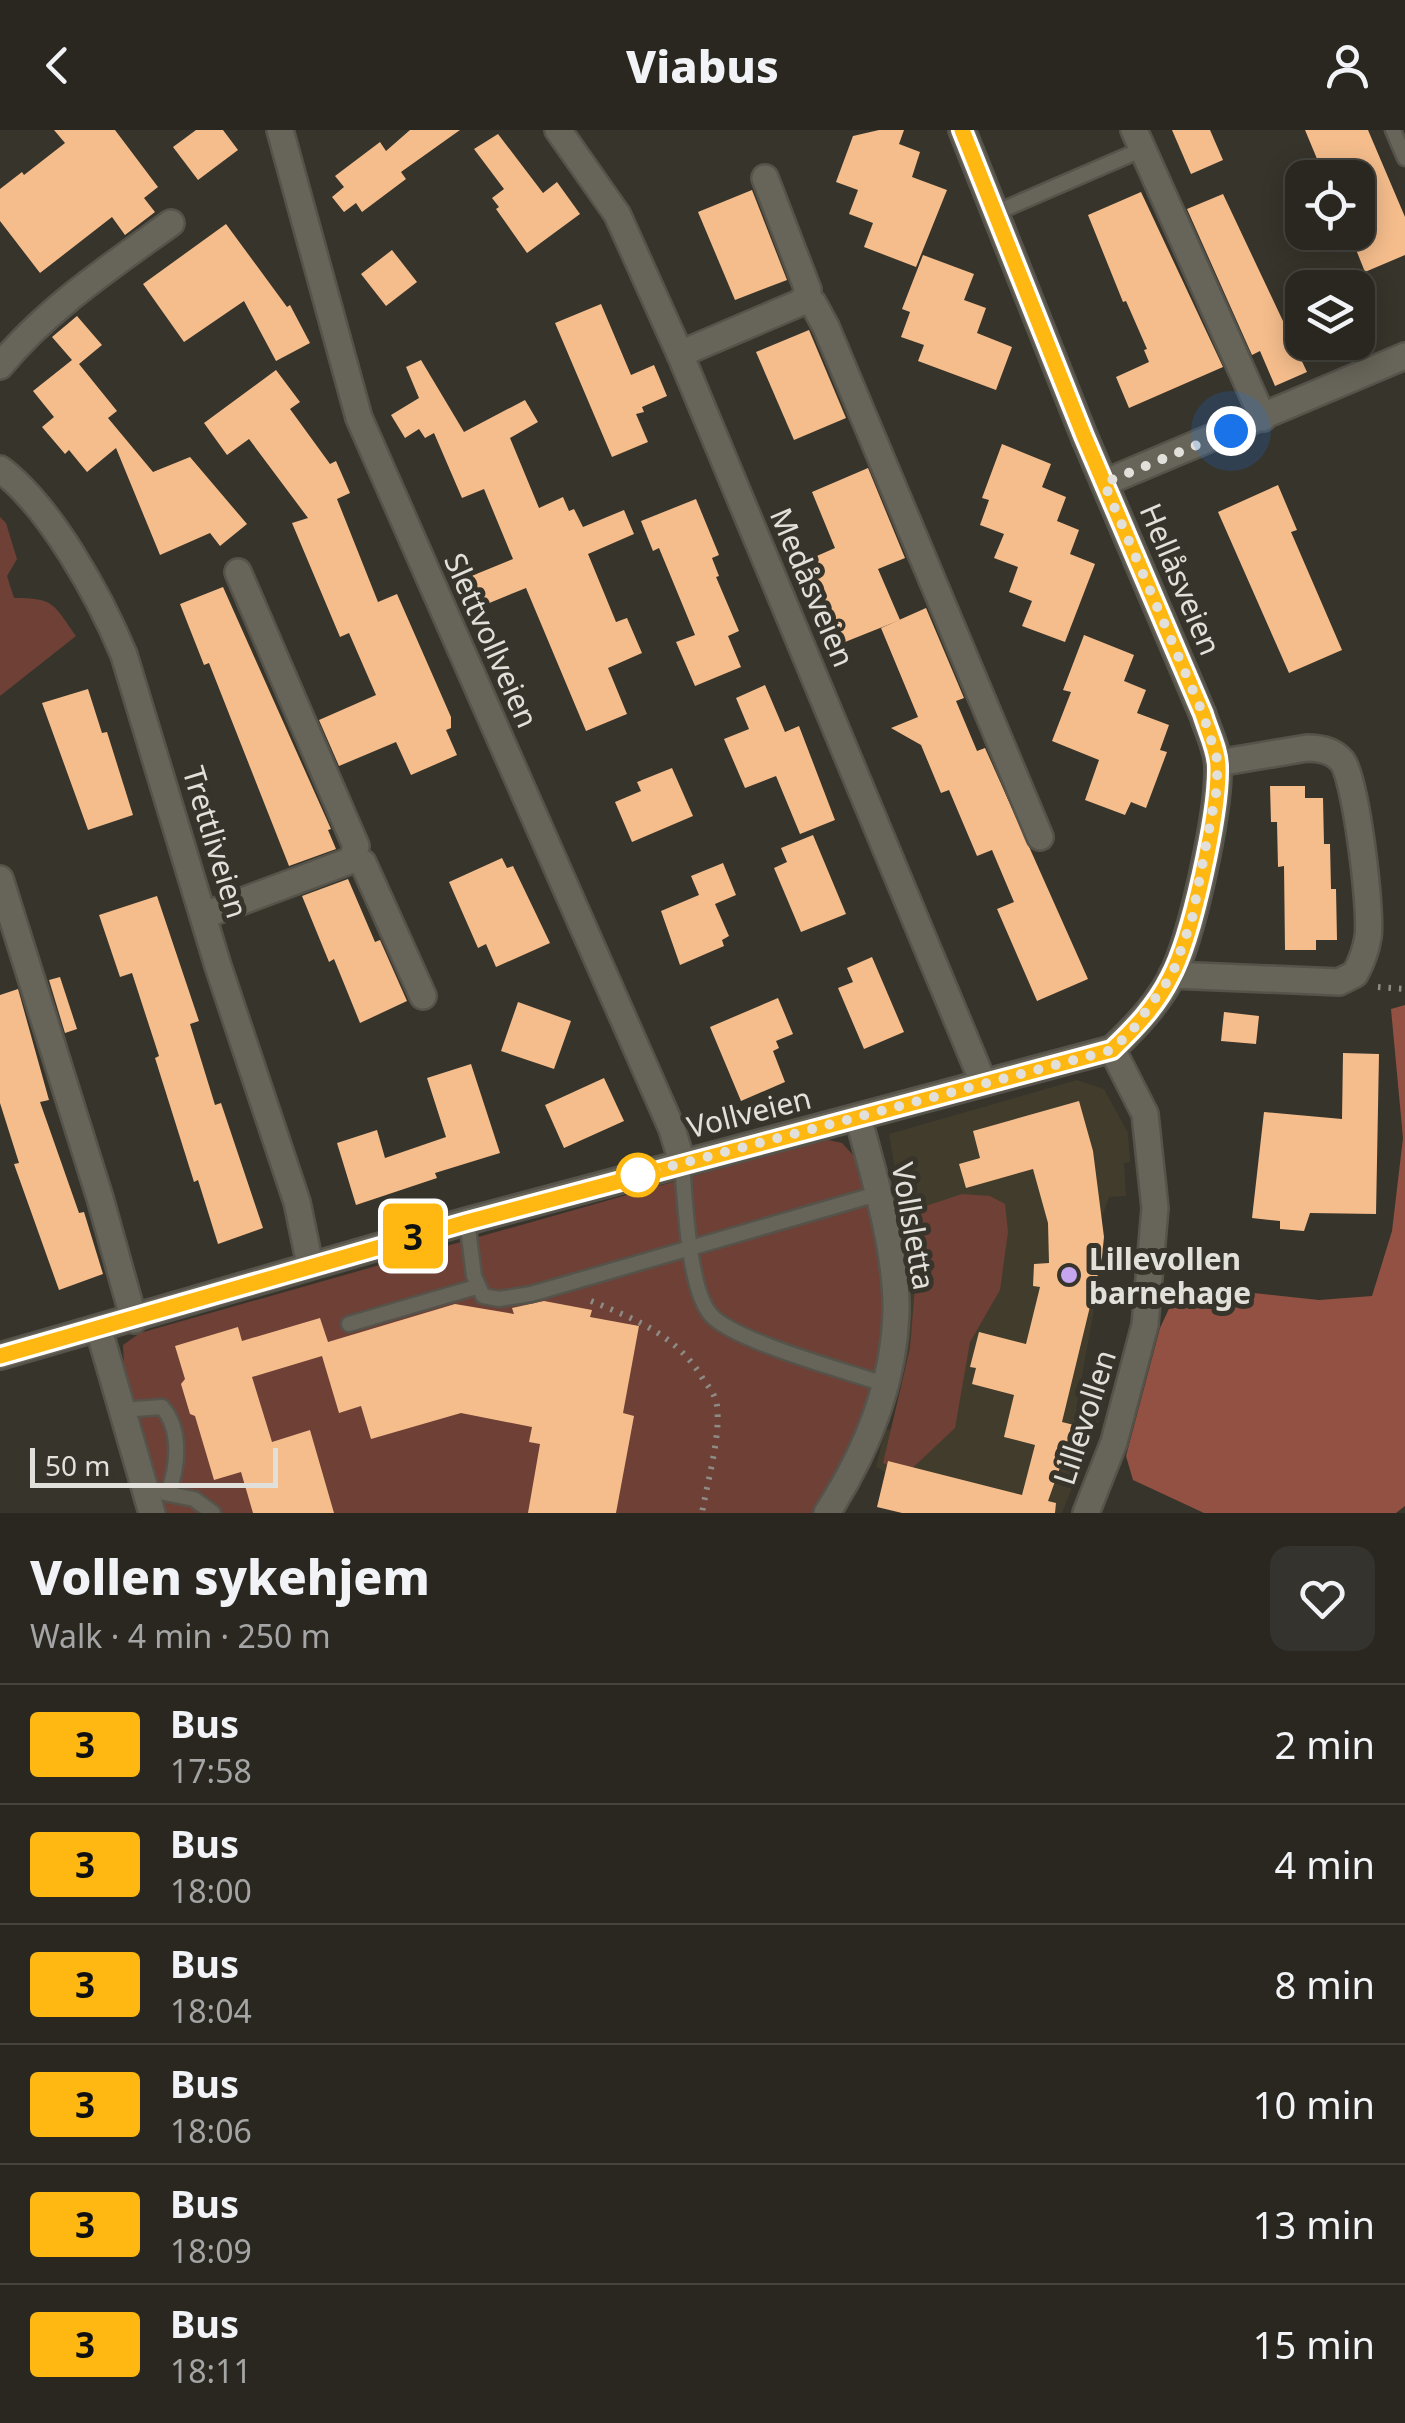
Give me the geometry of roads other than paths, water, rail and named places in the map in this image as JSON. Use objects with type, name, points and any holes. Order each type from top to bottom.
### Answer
[{"type":"street","name":"Slettvollveien","points":[[280,130],[359,418],[672,1129],[682,1162]]},
{"type":"street","name":"Medåsveien","points":[[558,130],[617,214],[680,354],[983,1082]]},
{"type":"street","name":"Hellåsveien","points":[[962,130],[1104,483],[1203,714],[1218,762],[1216,793],[1192,919],[1172,975],[1134,1028],[1112,1050]]},
{"type":"street","points":[[1138,140],[1262,418]]},
{"type":"street","points":[[766,178],[808,290],[802,302]]},
{"type":"street","points":[[0,366],[70,296],[171,223]]},
{"type":"street","points":[[680,354],[802,302],[812,303],[826,327],[1040,837]]},
{"type":"street","points":[[1104,483],[1405,356]]},
{"type":"street","name":"Trettliveien","points":[[0,469],[22,485],[106,612],[124,655],[297,1202],[310,1265]]},
{"type":"street","points":[[238,572],[356,846],[352,860]]},
{"type":"street","points":[[1172,975],[1339,982],[1355,974],[1368,936],[1352,789],[1341,760],[1320,748],[1307,748],[1218,762]]},
{"type":"street","points":[[205,915],[352,860],[363,864],[423,996]]},
{"type":"street","points":[[0,879],[134,1320]]},
{"type":"street","name":"Vollveien","points":[[0,1356],[682,1162],[1112,1050]]},
{"type":"street","name":"Lillevollen","points":[[1086,1513],[1132,1382],[1152,1270],[1155,1208],[1145,1114],[1112,1050]]},
{"type":"street","name":"Vollsletta","points":[[827,1513],[861,1453],[884,1384],[896,1312],[893,1267],[858,1117]]},
{"type":"street","points":[[99,1330],[122,1410],[155,1499]]},
{"type":"lane","points":[[1393,130],[1405,158]]},
{"type":"lane","points":[[995,213],[1138,140]]},
{"type":"lane","points":[[682,1162],[690,1250],[699,1293],[710,1314],[736,1333],[884,1384]]},
{"type":"lane","points":[[467,1222],[476,1286],[483,1296],[499,1299],[690,1250],[877,1194]]},
{"type":"lane","points":[[349,1324],[476,1286]]},
{"type":"lane","points":[[122,1410],[162,1407],[170,1416],[176,1472],[155,1499]]},
{"type":"lane","points":[[155,1499],[194,1499],[213,1513]]},
{"type":"place","name":"Lillevollen barnehage","points":[[1069,1275]]}]
